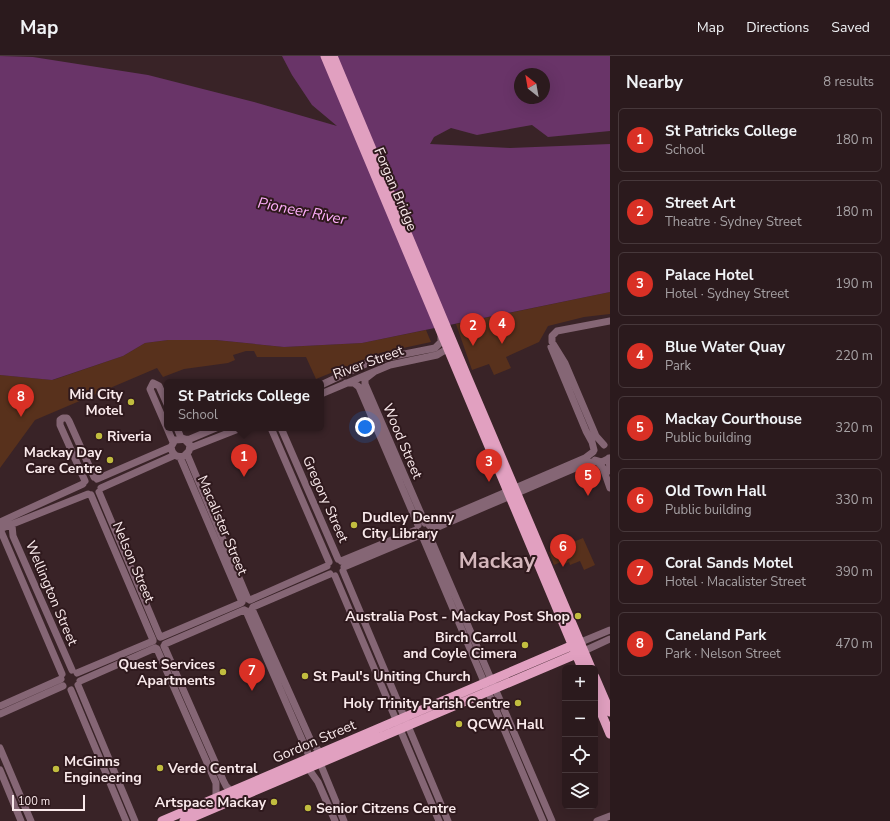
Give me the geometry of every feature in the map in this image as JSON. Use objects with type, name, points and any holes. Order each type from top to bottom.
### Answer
[{"type":"main road","name":"Forgan Bridge","points":[[325,56],[447,333]]},
{"type":"main road","name":"Forgan Bridge","points":[[333,56],[447,333]]},
{"type":"main road","points":[[447,333],[447,349],[463,378]]},
{"type":"main road","points":[[447,333],[463,378],[578,648],[589,665]]},
{"type":"main road","points":[[578,648],[581,665]]},
{"type":"main road","name":"Gordon Street","points":[[184,821],[320,763],[402,724],[578,648]]},
{"type":"main road","points":[[598,683],[610,712]]},
{"type":"main road","points":[[596,701],[610,734]]},
{"type":"main road","name":"Gordon Street","points":[[162,821],[310,758],[402,724]]},
{"type":"main road","points":[[310,758],[318,760],[334,753],[345,752]]},
{"type":"main road","points":[[278,772],[310,762],[320,763]]},
{"type":"street","points":[[608,447],[596,436],[560,361],[552,352],[552,334],[559,330],[610,321]]},
{"type":"street","name":"River Street","points":[[324,384],[376,360],[435,348],[447,333]]},
{"type":"street","name":"River Street","points":[[324,393],[374,371],[401,362],[437,354],[447,349]]},
{"type":"street","points":[[560,361],[592,442],[594,458],[603,468],[610,488]]},
{"type":"street","points":[[359,367],[368,367],[376,364],[378,368],[374,371]]},
{"type":"street","name":"Wood Street","points":[[374,371],[365,379],[365,383],[379,425]]},
{"type":"street","name":"Wood Street","points":[[346,383],[353,382],[359,386],[379,425],[490,686],[544,821]]},
{"type":"street","points":[[164,397],[159,386],[153,383],[150,389],[164,414]]},
{"type":"street","points":[[84,482],[60,425],[60,420],[63,418],[67,418],[70,421],[96,478]]},
{"type":"street","points":[[168,431],[172,445]]},
{"type":"street","points":[[179,431],[183,439]]},
{"type":"street","points":[[0,522],[84,482],[183,439],[190,439],[209,431]]},
{"type":"street","points":[[0,530],[78,497],[89,495],[234,431]]},
{"type":"street","name":"Gregory Street","points":[[274,431],[330,569],[402,724],[440,801],[448,821]]},
{"type":"street","name":"Gregory Street","points":[[282,431],[341,565],[439,821]]},
{"type":"street","name":"Macalister Street","points":[[183,439],[188,443],[189,451],[247,605]]},
{"type":"street","name":"Macalister Street","points":[[172,445],[247,605],[308,743],[310,758]]},
{"type":"street","points":[[70,690],[79,683],[159,643],[512,492],[586,457],[598,446],[608,447]]},
{"type":"street","points":[[512,492],[589,462],[603,462],[610,458],[610,470]]},
{"type":"street","name":"Nelson Street","points":[[96,478],[159,643]]},
{"type":"street","name":"Nelson Street","points":[[84,482],[84,490],[89,495],[159,643],[220,782],[232,792]]},
{"type":"street","name":"Wellington Street","points":[[12,525],[13,536],[79,683]]},
{"type":"street","name":"Wellington Street","points":[[0,530],[62,680]]},
{"type":"street","points":[[330,569],[339,575],[341,565]]},
{"type":"street","name":"Gordon Street","points":[[578,648],[610,630]]},
{"type":"street","name":"Gordon Street","points":[[578,648],[610,639]]},
{"type":"street","points":[[0,714],[75,672],[159,643]]},
{"type":"street","points":[[62,680],[70,690],[126,821]]},
{"type":"street","points":[[0,706],[62,680]]},
{"type":"street","points":[[79,683],[135,821]]},
{"type":"street","name":"Wood Street","points":[[490,686],[552,821]]},
{"type":"street","name":"Macalister Street","points":[[308,743],[321,754]]},
{"type":"street","points":[[0,748],[31,821]]},
{"type":"street","points":[[320,763],[344,821]]},
{"type":"street","points":[[308,768],[318,782],[335,821]]},
{"type":"street","points":[[0,770],[21,821]]},
{"type":"street","points":[[318,782],[319,776],[321,775],[326,778]]},
{"type":"street","name":"Nelson Street","points":[[216,798],[220,782]]},
{"type":"street","points":[[432,804],[440,801]]},
{"type":"street","points":[[597,821],[610,816]]},
{"type":"shaded area","points":[[610,292],[610,314],[584,317],[548,326],[539,342],[506,357],[511,368],[494,375],[489,364],[472,370],[456,324]]},
{"type":"shaded area","points":[[426,330],[431,342],[380,353],[316,379],[306,357],[257,357],[254,351],[246,351],[233,355],[235,360],[228,363],[184,369],[163,377],[157,368],[35,420],[0,468],[0,375],[53,380],[123,356],[145,343],[168,340],[216,340],[284,347],[362,343]]},
{"type":"shaded area","points":[[583,538],[595,565],[584,570],[580,561],[570,565],[569,562],[565,564],[563,561],[554,565],[549,552]]},
{"type":"water","name":"Pioneer River","points":[[0,56],[33,57],[148,75],[254,102],[337,126],[312,105],[292,75],[282,56],[610,56],[610,131],[548,137],[532,125],[477,135],[451,128],[434,137],[430,144],[510,148],[610,144],[610,292],[362,343],[284,347],[216,340],[168,340],[145,343],[123,356],[52,380],[0,375]]},
{"type":"place","name":"Blue Water Quay","points":[[502,344]]},
{"type":"place","name":"Street Art","points":[[473,346]]},
{"type":"place","name":"Mid City Motel","points":[[131,402]]},
{"type":"place","name":"Caneland Park","points":[[21,417]]},
{"type":"place","name":"Riveria","points":[[99,436]]},
{"type":"place","name":"Mackay Day Care Centre","points":[[110,460]]},
{"type":"place","name":"St Patricks College","points":[[244,477]]},
{"type":"place","name":"Palace Hotel","points":[[489,482]]},
{"type":"place","name":"Mackay Courthouse","points":[[588,496]]},
{"type":"place","name":"Dudley Denny City Library","points":[[354,525]]},
{"type":"place","name":"Old Town Hall","points":[[563,567]]},
{"type":"place","name":"Australia Post - Mackay Post Shop","points":[[578,616]]},
{"type":"place","name":"Birch Carroll and Coyle Cimera","points":[[525,645]]},
{"type":"place","name":"Quest Services Apartments","points":[[223,672]]},
{"type":"place","name":"St Paul's Uniting Church","points":[[305,676]]},
{"type":"place","name":"Coral Sands Motel","points":[[252,691]]},
{"type":"place","name":"Holy Trinity Parish Centre","points":[[518,703]]},
{"type":"place","name":"QCWA Hall","points":[[459,724]]},
{"type":"place","name":"Verde Central","points":[[160,768]]},
{"type":"place","name":"McGinns Engineering","points":[[56,769]]},
{"type":"place","name":"Artspace Mackay","points":[[274,802]]},
{"type":"place","name":"Senior Citzens Centre","points":[[308,808]]},
{"type":"district","name":"Mackay","points":[[497,560]]}]
